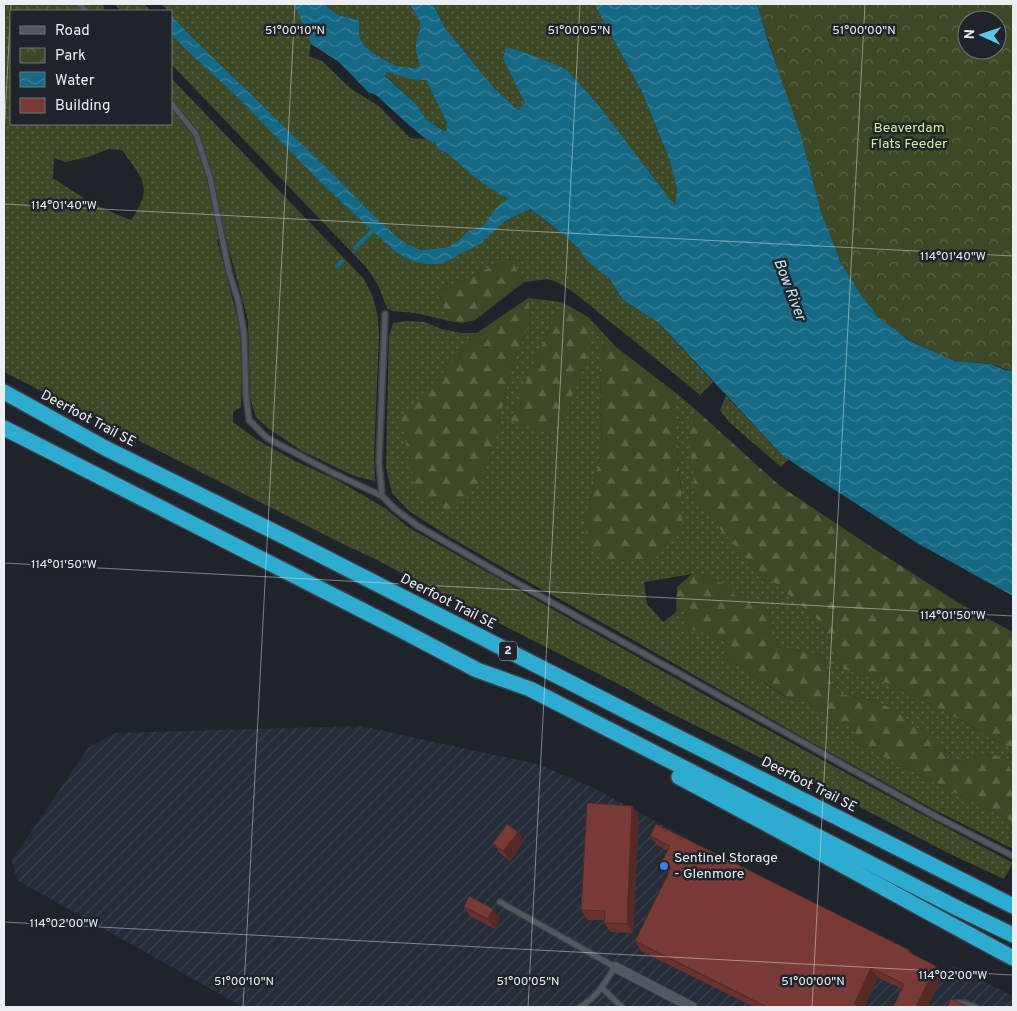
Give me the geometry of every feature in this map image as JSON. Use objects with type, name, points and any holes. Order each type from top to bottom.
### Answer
[{"type":"highway","name":"Deerfoot Trail SE","points":[[4,392],[105,448],[298,543],[1013,906]]},
{"type":"highway","name":"2","points":[[4,428],[477,670],[530,690],[1013,935]]},
{"type":"highway","points":[[477,670],[783,832],[1013,958]]},
{"type":"street","points":[[615,967],[692,1007]]},
{"type":"lane","points":[[172,104],[196,134],[210,178],[221,236],[229,272],[238,300],[244,334],[246,396],[249,420],[267,438],[331,472],[382,496],[395,510],[418,526],[467,554],[937,817],[1013,856]]},
{"type":"lane","points":[[382,496],[379,462],[385,314]]},
{"type":"lane","points":[[500,902],[615,967],[602,988],[587,1003],[580,1007]]},
{"type":"lane","points":[[602,988],[622,1007]]},
{"type":"lane","points":[[952,1007],[956,1002],[975,1007]]},
{"type":"shaded area","points":[[361,726],[537,764],[594,788],[947,979],[953,966],[1013,996],[1013,1007],[243,1007],[17,880],[12,860],[88,748],[115,733]]},
{"type":"green space","points":[[4,4],[101,4],[104,6],[104,10],[10,10],[10,125],[172,125],[172,79],[364,279],[377,312],[379,334],[374,455],[375,481],[354,476],[302,451],[269,429],[256,417],[250,397],[248,320],[226,238],[217,240],[239,324],[242,366],[241,407],[233,412],[233,422],[256,439],[295,461],[337,480],[385,508],[408,527],[785,739],[1013,863],[1004,879],[948,853],[664,710],[628,689],[4,372]],"holes":[[[109,149],[122,150],[136,169],[144,191],[131,220],[90,202],[53,178],[54,158],[65,162],[88,157]]]},
{"type":"green space","points":[[114,4],[144,4],[150,10],[120,10]]},
{"type":"green space","points":[[161,4],[295,4],[311,44],[309,56],[322,61],[350,88],[380,107],[410,138],[426,139],[435,143],[438,149],[448,154],[473,176],[508,198],[495,209],[483,226],[468,231],[458,241],[448,247],[422,250],[407,244],[370,212],[192,37],[172,16],[172,10],[167,10]]},
{"type":"green space","points":[[324,4],[410,4],[420,22],[416,52],[420,65],[415,68],[400,66],[381,58],[360,39],[358,20],[338,15]]},
{"type":"green space","points":[[433,4],[594,4],[642,92],[670,161],[677,189],[675,207],[642,162],[503,59],[526,103],[518,110],[495,89],[445,28]]},
{"type":"green space","name":"Beaverdam Flats Feeder","points":[[757,4],[1013,4],[1013,371],[991,364],[958,361],[945,357],[906,338],[879,318],[855,287],[838,255],[824,221]]},
{"type":"green space","points":[[172,35],[234,94],[324,186],[394,251],[409,260],[493,231],[505,221],[529,209],[565,236],[609,278],[623,300],[659,323],[713,382],[700,395],[567,288],[550,280],[524,282],[510,258],[438,292],[449,321],[415,313],[392,311],[387,308],[378,285],[366,267],[172,65]]},
{"type":"green space","points":[[387,72],[426,80],[447,123],[447,130],[445,131],[426,119],[415,103],[385,75]]},
{"type":"green space","points":[[510,258],[524,282],[475,320],[462,323],[449,321],[438,292]]},
{"type":"green space","points":[[528,298],[562,302],[537,356],[588,352],[588,317],[616,347],[600,348],[602,450],[585,523],[681,489],[676,436],[676,393],[696,410],[689,434],[749,562],[821,622],[843,669],[889,684],[944,711],[1013,750],[1013,772],[999,756],[989,754],[956,762],[947,759],[944,748],[935,737],[915,727],[896,710],[871,700],[841,694],[830,681],[823,656],[778,646],[769,613],[745,597],[736,597],[727,586],[703,574],[644,582],[647,604],[663,622],[676,612],[684,612],[686,628],[724,637],[728,663],[744,666],[753,676],[789,699],[804,697],[812,705],[828,715],[831,722],[847,724],[858,729],[852,741],[1013,822],[1013,849],[935,810],[804,738],[514,574],[409,511],[392,493],[386,467],[389,336],[393,323],[406,321],[425,322],[441,329],[462,333],[477,333],[457,357],[496,434],[512,366],[531,319]]},
{"type":"green space","points":[[528,298],[531,319],[512,366],[496,434],[480,481],[450,512],[416,491],[401,417],[477,333]]},
{"type":"green space","points":[[562,302],[588,317],[588,352],[567,410],[545,432],[510,420]]},
{"type":"green space","points":[[616,347],[676,393],[676,436],[683,531],[645,560],[614,562],[588,547],[585,523],[602,450],[600,348]]},
{"type":"green space","points":[[726,396],[782,455],[789,459],[781,467],[730,423],[720,410]]},
{"type":"green space","points":[[696,410],[780,486],[962,605],[1013,632],[1013,750],[944,711],[889,684],[843,669],[821,622],[749,562],[696,501],[689,434]]},
{"type":"green space","points":[[692,574],[703,574],[727,586],[736,597],[744,597],[764,604],[769,613],[778,646],[823,656],[830,681],[841,694],[871,700],[896,710],[915,727],[935,736],[944,748],[947,759],[956,762],[989,754],[1000,756],[1013,772],[1013,822],[852,741],[857,729],[847,724],[831,722],[828,715],[812,705],[804,697],[790,699],[753,676],[744,666],[728,663],[724,637],[715,641],[709,634],[685,628],[684,612],[676,612],[677,587]]},
{"type":"water","name":"Bow River","points":[[294,4],[324,4],[338,15],[358,20],[360,39],[370,50],[395,65],[415,68],[420,65],[416,52],[416,42],[420,22],[410,4],[433,4],[445,28],[495,89],[518,110],[525,103],[503,59],[506,47],[566,69],[599,106],[675,206],[677,189],[670,161],[642,92],[594,4],[757,4],[801,136],[821,212],[841,263],[860,294],[878,317],[918,345],[955,361],[991,364],[1013,371],[1013,596],[917,543],[782,455],[659,323],[623,300],[609,278],[587,261],[579,249],[565,236],[530,209],[505,221],[480,244],[441,264],[425,264],[409,260],[394,251],[324,186],[234,94],[184,48],[172,35],[172,16],[370,212],[407,244],[422,250],[448,247],[458,241],[468,231],[483,226],[495,209],[508,198],[473,176],[448,154],[438,149],[435,143],[426,139],[410,126],[376,95],[368,92],[339,62],[311,44]],"holes":[[[387,72],[410,79],[426,80],[447,123],[447,130],[444,131],[426,119],[415,103],[385,76]]]},
{"type":"building","points":[[587,803],[632,806],[627,924],[604,923],[605,911],[581,910]]},
{"type":"building","points":[[507,824],[518,832],[503,851],[493,843]]},
{"type":"building","name":"Sentinel Storage - Glenmore","points":[[656,824],[909,950],[908,952],[936,966],[916,1007],[893,1007],[904,984],[871,968],[854,1004],[860,1007],[767,1007],[635,941],[671,868],[661,863],[670,846],[650,836]]},
{"type":"building","points":[[469,896],[493,909],[488,919],[464,907]]},
{"type":"building","points":[[951,999],[968,1007],[947,1007]]},
{"type":"waterway","points":[[355,248],[372,231]]},
{"type":"waterway","points":[[337,266],[342,261]]},
{"type":"place","name":"Sentinel Storage - Glenmore","points":[[664,866]]}]
